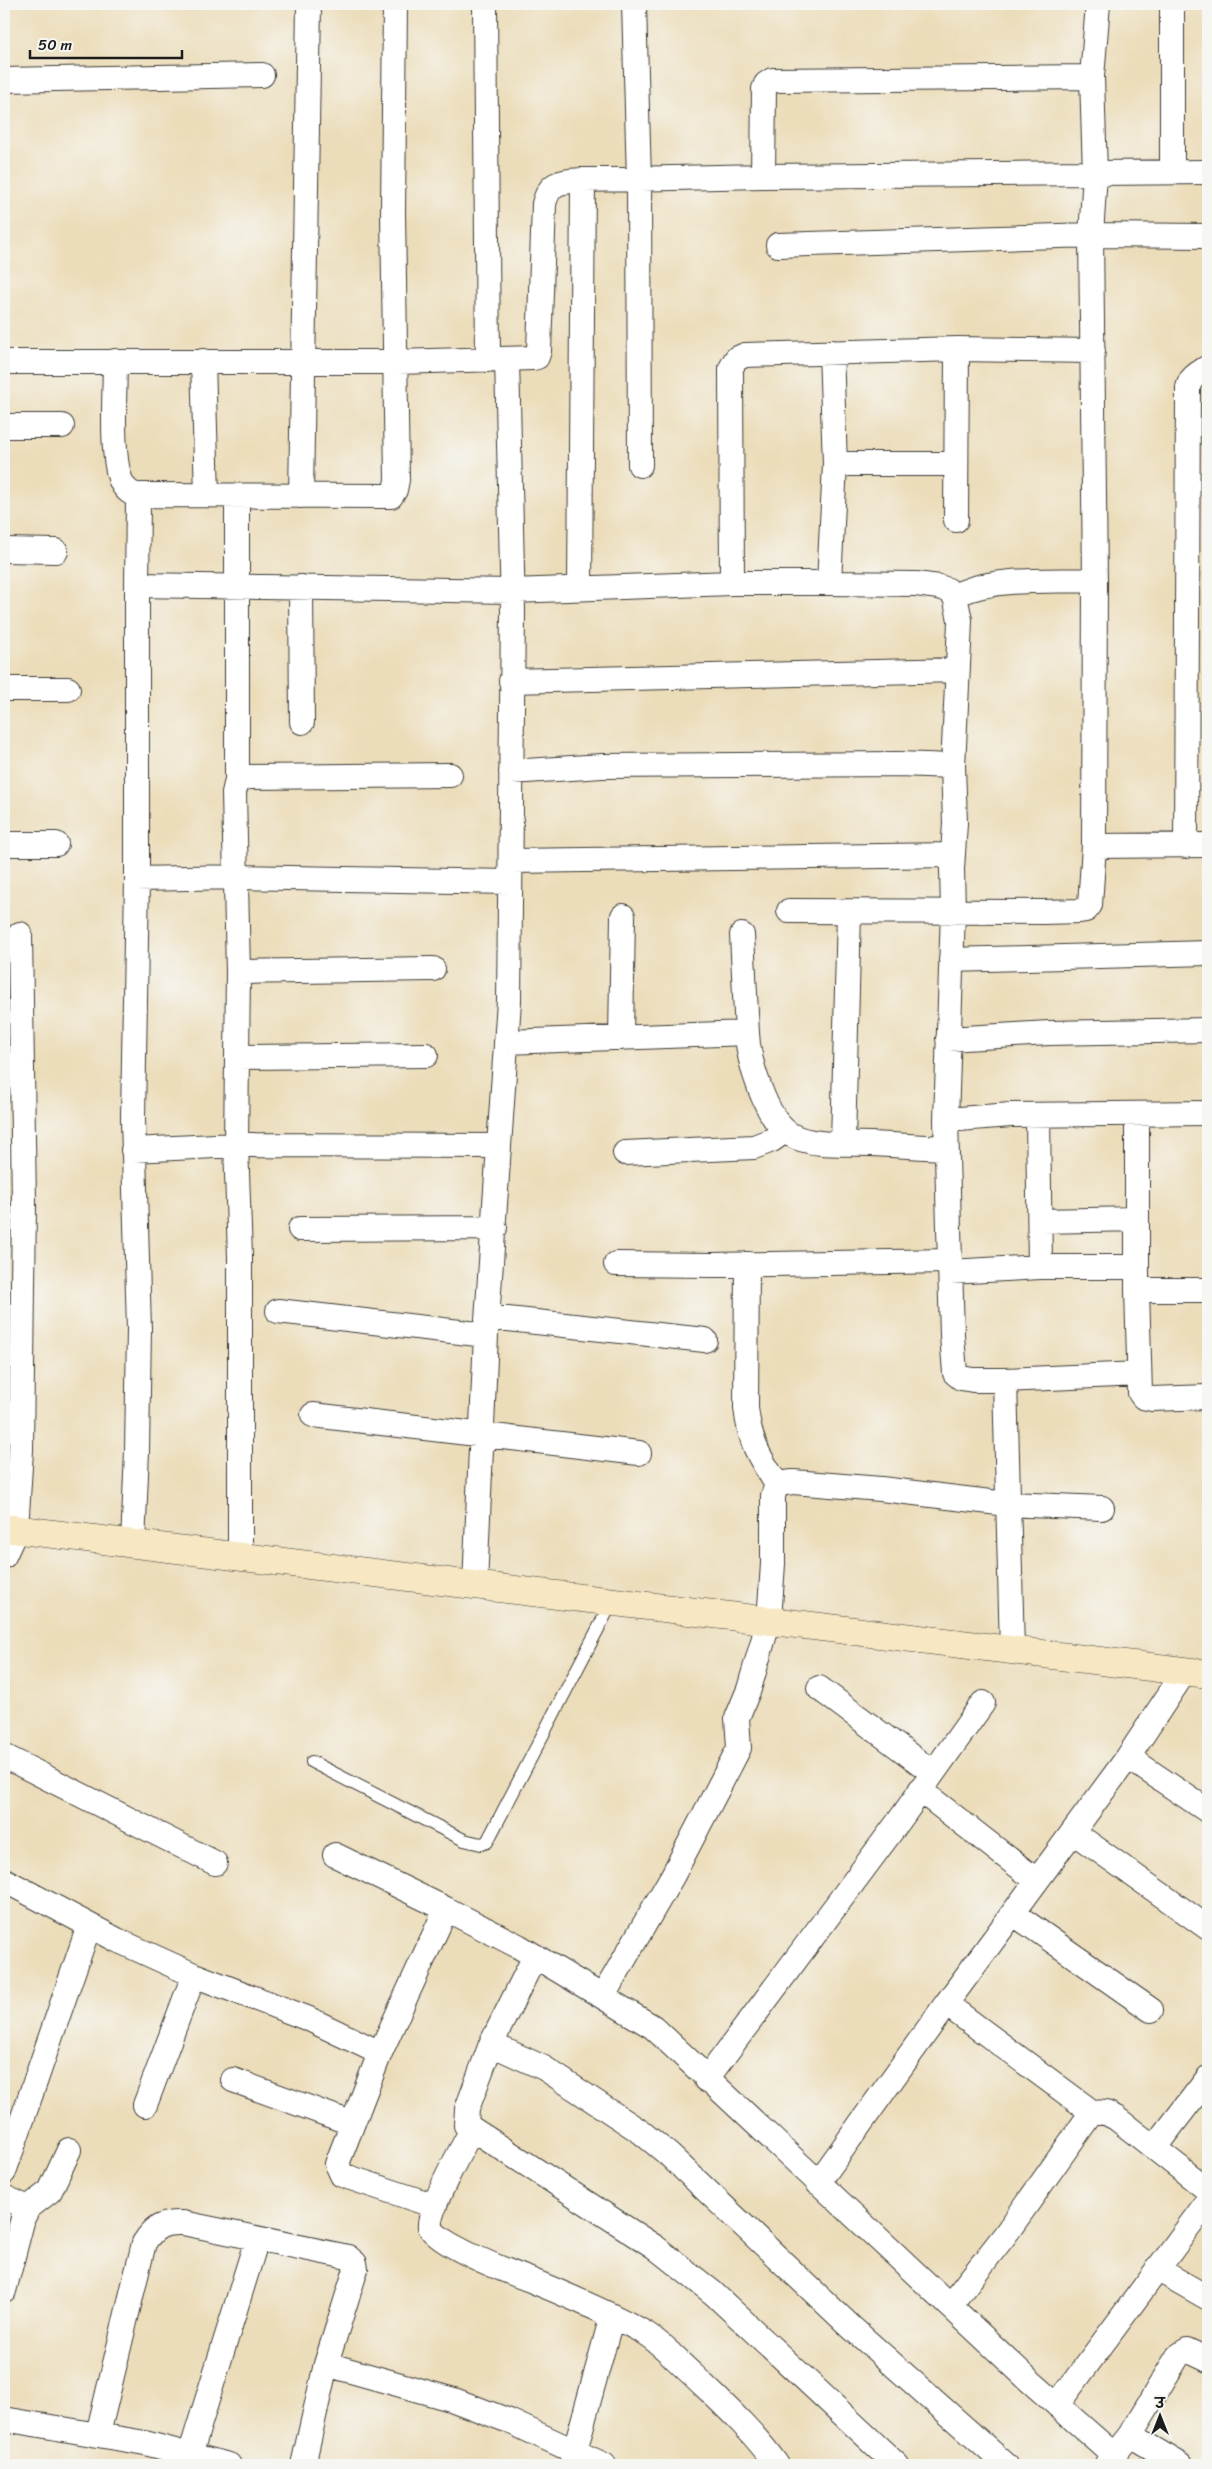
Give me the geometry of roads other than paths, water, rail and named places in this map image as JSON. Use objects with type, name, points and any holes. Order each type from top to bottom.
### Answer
[{"type":"street","points":[[301,496],[309,4]]},
{"type":"street","points":[[115,361],[116,461],[127,492],[139,497],[146,494],[384,496],[394,493],[397,480],[394,213],[395,4]]},
{"type":"street","points":[[475,1585],[487,1326],[495,1228],[509,992],[511,872],[512,591],[497,360],[485,4]]},
{"type":"street","points":[[634,4],[639,178],[640,465]]},
{"type":"street","points":[[789,912],[1086,910],[1090,905],[1094,846],[1095,580],[1091,235],[1095,174],[1092,78],[1098,4]]},
{"type":"street","points":[[1172,4],[1172,172]]},
{"type":"street","points":[[4,80],[262,75]]},
{"type":"street","points":[[762,176],[764,89],[766,84],[772,80],[1092,78]]},
{"type":"street","points":[[4,362],[397,362],[497,360],[537,357],[539,351],[544,204],[547,193],[561,182],[639,178],[762,176],[1208,172]]},
{"type":"street","points":[[580,587],[583,180]]},
{"type":"street","points":[[778,246],[1091,235],[1208,236]]},
{"type":"street","points":[[732,582],[731,368],[736,359],[746,355],[957,349],[1093,351]]},
{"type":"street","points":[[956,520],[957,349]]},
{"type":"street","points":[[829,582],[834,464],[831,352]]},
{"type":"street","points":[[203,361],[208,495]]},
{"type":"street","points":[[1094,846],[1197,845],[1188,388],[1190,381],[1195,375],[1208,367]]},
{"type":"street","points":[[4,426],[62,426]]},
{"type":"street","points":[[834,464],[956,464]]},
{"type":"street","points":[[237,496],[237,780],[234,793],[238,972],[236,1145],[240,1256],[240,1557]]},
{"type":"street","points":[[132,1544],[137,1451],[139,1329],[133,1150],[137,879],[137,584],[139,497]]},
{"type":"street","points":[[4,550],[56,551]]},
{"type":"street","points":[[955,596],[967,589],[993,584],[1095,580]]},
{"type":"street","points":[[137,584],[512,591],[732,582],[829,582],[916,584],[948,590],[955,596],[960,620],[953,766],[956,823],[952,855],[953,912],[946,1120],[955,1373],[961,1378],[972,1380],[1139,1374]]},
{"type":"street","points":[[301,587],[302,722]]},
{"type":"street","points":[[511,681],[958,670]]},
{"type":"street","points":[[4,689],[68,689]]},
{"type":"street","points":[[511,772],[602,766],[898,764],[953,766]]},
{"type":"street","points":[[237,780],[248,777],[450,775]]},
{"type":"street","points":[[4,844],[56,844]]},
{"type":"street","points":[[137,879],[511,872],[952,855]]},
{"type":"street","points":[[843,1143],[849,912]]},
{"type":"street","points":[[621,1038],[623,916]]},
{"type":"street","points":[[4,1556],[20,1493],[24,1304],[20,934]]},
{"type":"street","points":[[742,936],[748,1052],[753,1071],[773,1116],[785,1131],[801,1139],[946,1148]]},
{"type":"street","points":[[951,960],[1208,953]]},
{"type":"street","points":[[238,972],[433,969]]},
{"type":"street","points":[[948,1039],[1049,1032],[1208,1030]]},
{"type":"street","points":[[506,1042],[748,1033]]},
{"type":"street","points":[[237,1057],[426,1055]]},
{"type":"street","points":[[946,1120],[1038,1115],[1208,1113]]},
{"type":"street","points":[[1137,1114],[1136,1290],[1140,1393],[1147,1398],[1208,1397]]},
{"type":"street","points":[[1038,1115],[1041,1221],[1040,1268]]},
{"type":"street","points":[[625,1152],[754,1147],[772,1140],[785,1131]]},
{"type":"street","points":[[133,1150],[236,1145],[499,1146]]},
{"type":"street","points":[[1041,1221],[1137,1219]]},
{"type":"street","points":[[300,1229],[495,1228]]},
{"type":"street","points":[[616,1264],[1040,1268],[1137,1267]]},
{"type":"street","points":[[747,1264],[746,1408],[748,1426],[752,1444],[777,1484]]},
{"type":"street","points":[[1136,1290],[1208,1290]]},
{"type":"street","points":[[278,1311],[705,1340]]},
{"type":"street","points":[[1005,1380],[1012,1650]]},
{"type":"street","points":[[313,1415],[639,1453]]},
{"type":"street","points":[[777,1484],[793,1482],[871,1488],[1007,1504],[1102,1508]]},
{"type":"street","points":[[603,1996],[673,1875],[738,1748],[737,1718],[749,1689],[769,1620],[773,1564],[773,1496],[777,1484]]},
{"type":"street","points":[[10,1529],[1196,1672]]},
{"type":"street","points":[[818,2183],[946,2004],[1014,1914],[1036,1880],[1128,1757],[1196,1672]]},
{"type":"street","points":[[819,1688],[1036,1880]]},
{"type":"street","points":[[706,2080],[983,1703]]},
{"type":"street","points":[[4,1756],[215,1863]]},
{"type":"street","points":[[1128,1757],[1208,1811]]},
{"type":"street","points":[[1073,1832],[1208,1928]]},
{"type":"street","points":[[335,1855],[446,1909],[535,1956],[653,2028],[706,2080],[1057,2405],[1110,2460],[1130,2434],[1178,2356],[1183,2351],[1194,2352],[1208,2360]]},
{"type":"street","points":[[4,1880],[89,1926],[194,1975],[309,2019],[380,2053]]},
{"type":"street","points":[[435,2206],[342,2175],[337,2164],[351,2123],[380,2053],[446,1909]]},
{"type":"street","points":[[1014,1914],[1151,2010]]},
{"type":"street","points":[[4,2172],[89,1926]]},
{"type":"street","points":[[535,1956],[491,2044],[467,2109],[466,2124],[472,2130],[662,2253],[720,2300],[897,2465]]},
{"type":"street","points":[[145,2104],[194,1975]]},
{"type":"street","points":[[946,2004],[1092,2112],[1106,2113],[1116,2118],[1208,2190]]},
{"type":"street","points":[[491,2044],[544,2068],[641,2132],[668,2154],[852,2328],[1006,2465]]},
{"type":"street","points":[[1155,2147],[1208,2078]]},
{"type":"street","points":[[234,2080],[351,2123]]},
{"type":"street","points":[[950,2305],[1005,2235],[1092,2112]]},
{"type":"street","points":[[472,2130],[435,2206],[430,2226],[432,2231],[444,2242],[644,2332],[663,2347],[751,2433],[777,2465]]},
{"type":"street","points":[[4,2291],[21,2223],[28,2208],[50,2192],[69,2150]]},
{"type":"street","points":[[4,2197],[28,2208]]},
{"type":"street","points":[[1057,2405],[1208,2201]]},
{"type":"street","points":[[98,2434],[144,2243],[156,2226],[183,2222],[348,2257],[355,2263],[356,2269],[326,2364],[305,2465]]},
{"type":"street","points":[[190,2455],[257,2239]]},
{"type":"street","points":[[1157,2269],[1208,2298]]},
{"type":"street","points":[[573,2459],[612,2316]]},
{"type":"street","points":[[326,2364],[454,2400],[509,2421],[573,2459],[604,2465]]},
{"type":"street","points":[[4,2420],[98,2434],[228,2465]]},
{"type":"street","points":[[1130,2434],[1181,2465]]},
{"type":"lane","points":[[312,1762],[464,1840],[481,1844],[487,1842],[612,1602]]}]
